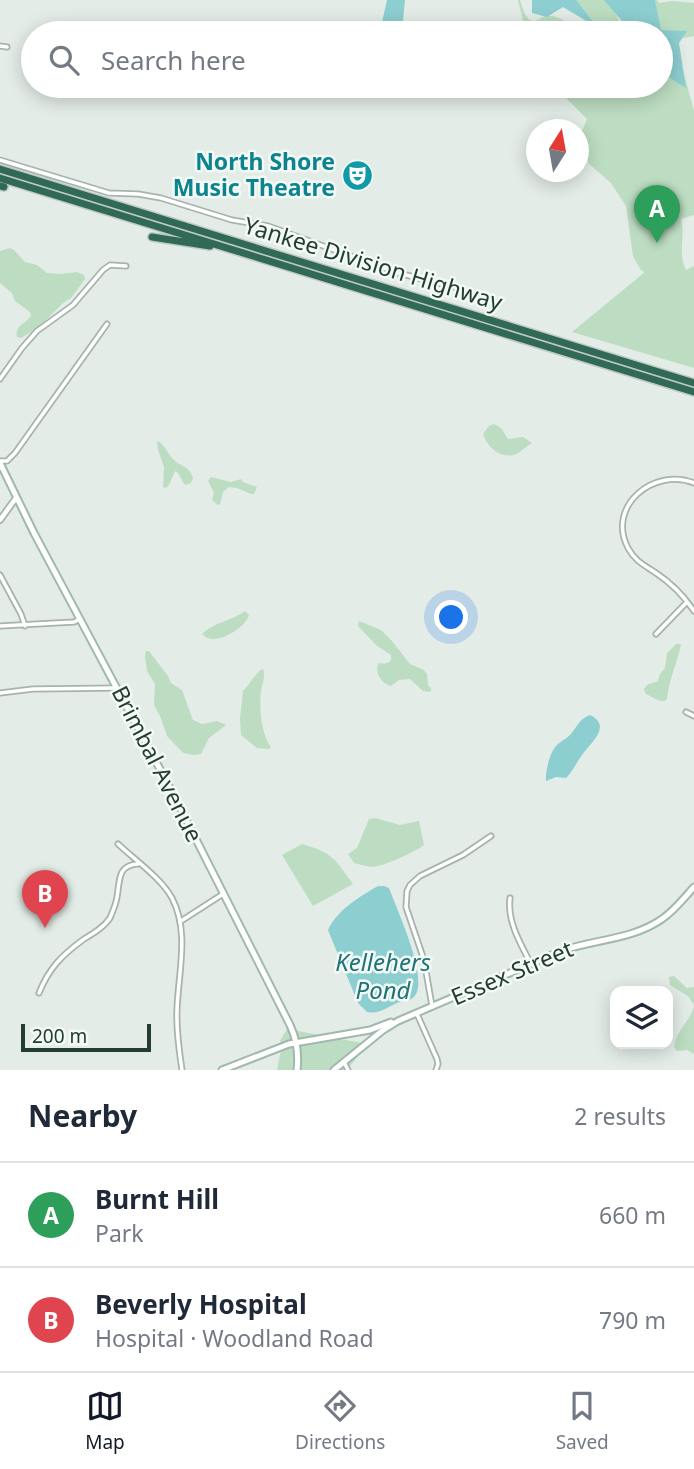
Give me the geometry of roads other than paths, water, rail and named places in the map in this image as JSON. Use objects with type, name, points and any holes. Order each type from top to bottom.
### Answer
[{"type":"highway","name":"Yankee Division Highway","points":[[0,169],[694,383]]},
{"type":"highway","name":"Yankee Division Highway","points":[[0,178],[694,392]]},
{"type":"highway","points":[[152,237],[240,252]]},
{"type":"main road","name":"Brimbal Avenue","points":[[0,462],[16,498],[290,1025],[298,1052],[297,1070]]},
{"type":"main road","name":"Essex Street","points":[[334,1070],[398,1021],[577,945],[625,936],[644,929],[668,914],[694,887]]},
{"type":"main road","points":[[222,1070],[296,1042],[370,1030],[398,1021]]},
{"type":"main road","points":[[359,1032],[364,1034],[368,1042]]},
{"type":"street","points":[[0,46],[7,47]]},
{"type":"street","points":[[0,160],[109,193],[161,198],[232,220],[268,226],[398,273],[454,287]]},
{"type":"street","points":[[0,379],[37,331],[73,305],[103,270],[110,265],[125,266]]},
{"type":"street","points":[[0,462],[7,461],[15,453],[107,324]]},
{"type":"street","points":[[694,483],[671,479],[648,485],[632,499],[623,526],[625,542],[634,558],[670,583],[694,611]]},
{"type":"street","points":[[0,520],[16,498]]},
{"type":"street","points":[[0,575],[25,626]]},
{"type":"street","points":[[656,634],[687,602]]},
{"type":"street","points":[[0,626],[74,622],[80,619]]},
{"type":"street","points":[[0,693],[117,688]]},
{"type":"street","points":[[686,712],[694,716]]},
{"type":"street","points":[[432,1006],[424,960],[406,907],[407,891],[420,876],[463,855],[491,836]]},
{"type":"street","points":[[118,844],[171,895],[181,921],[176,1034],[182,1070]]},
{"type":"street","points":[[39,993],[52,967],[108,920],[114,908],[120,876],[130,865],[139,864]]},
{"type":"street","points":[[181,921],[223,894]]},
{"type":"street","points":[[510,898],[509,908],[516,935],[531,964]]},
{"type":"street","points":[[416,1013],[437,1059],[436,1070]]},
{"type":"street","points":[[344,1062],[348,1070]]},
{"type":"water","points":[[387,0],[405,0],[403,21],[382,21]]},
{"type":"water","points":[[532,0],[576,0],[592,21],[586,21],[563,7],[547,17],[532,13]]},
{"type":"water","points":[[604,0],[655,0],[659,21],[622,21]]},
{"type":"water","points":[[673,30],[687,31],[679,43],[686,88],[673,80]]},
{"type":"water","points":[[590,715],[600,724],[598,735],[566,778],[556,777],[546,781],[548,762],[554,748]]},
{"type":"water","name":"Kellehers Pond","points":[[378,886],[389,888],[414,957],[418,985],[412,998],[379,1011],[367,1012],[358,1003],[328,930],[343,910]]},
{"type":"place","name":"North Shore Music Theatre","points":[[358,175]]},
{"type":"place","name":"Burnt Hill","points":[[657,243]]},
{"type":"place","name":"Beverly Hospital","points":[[45,928]]}]
